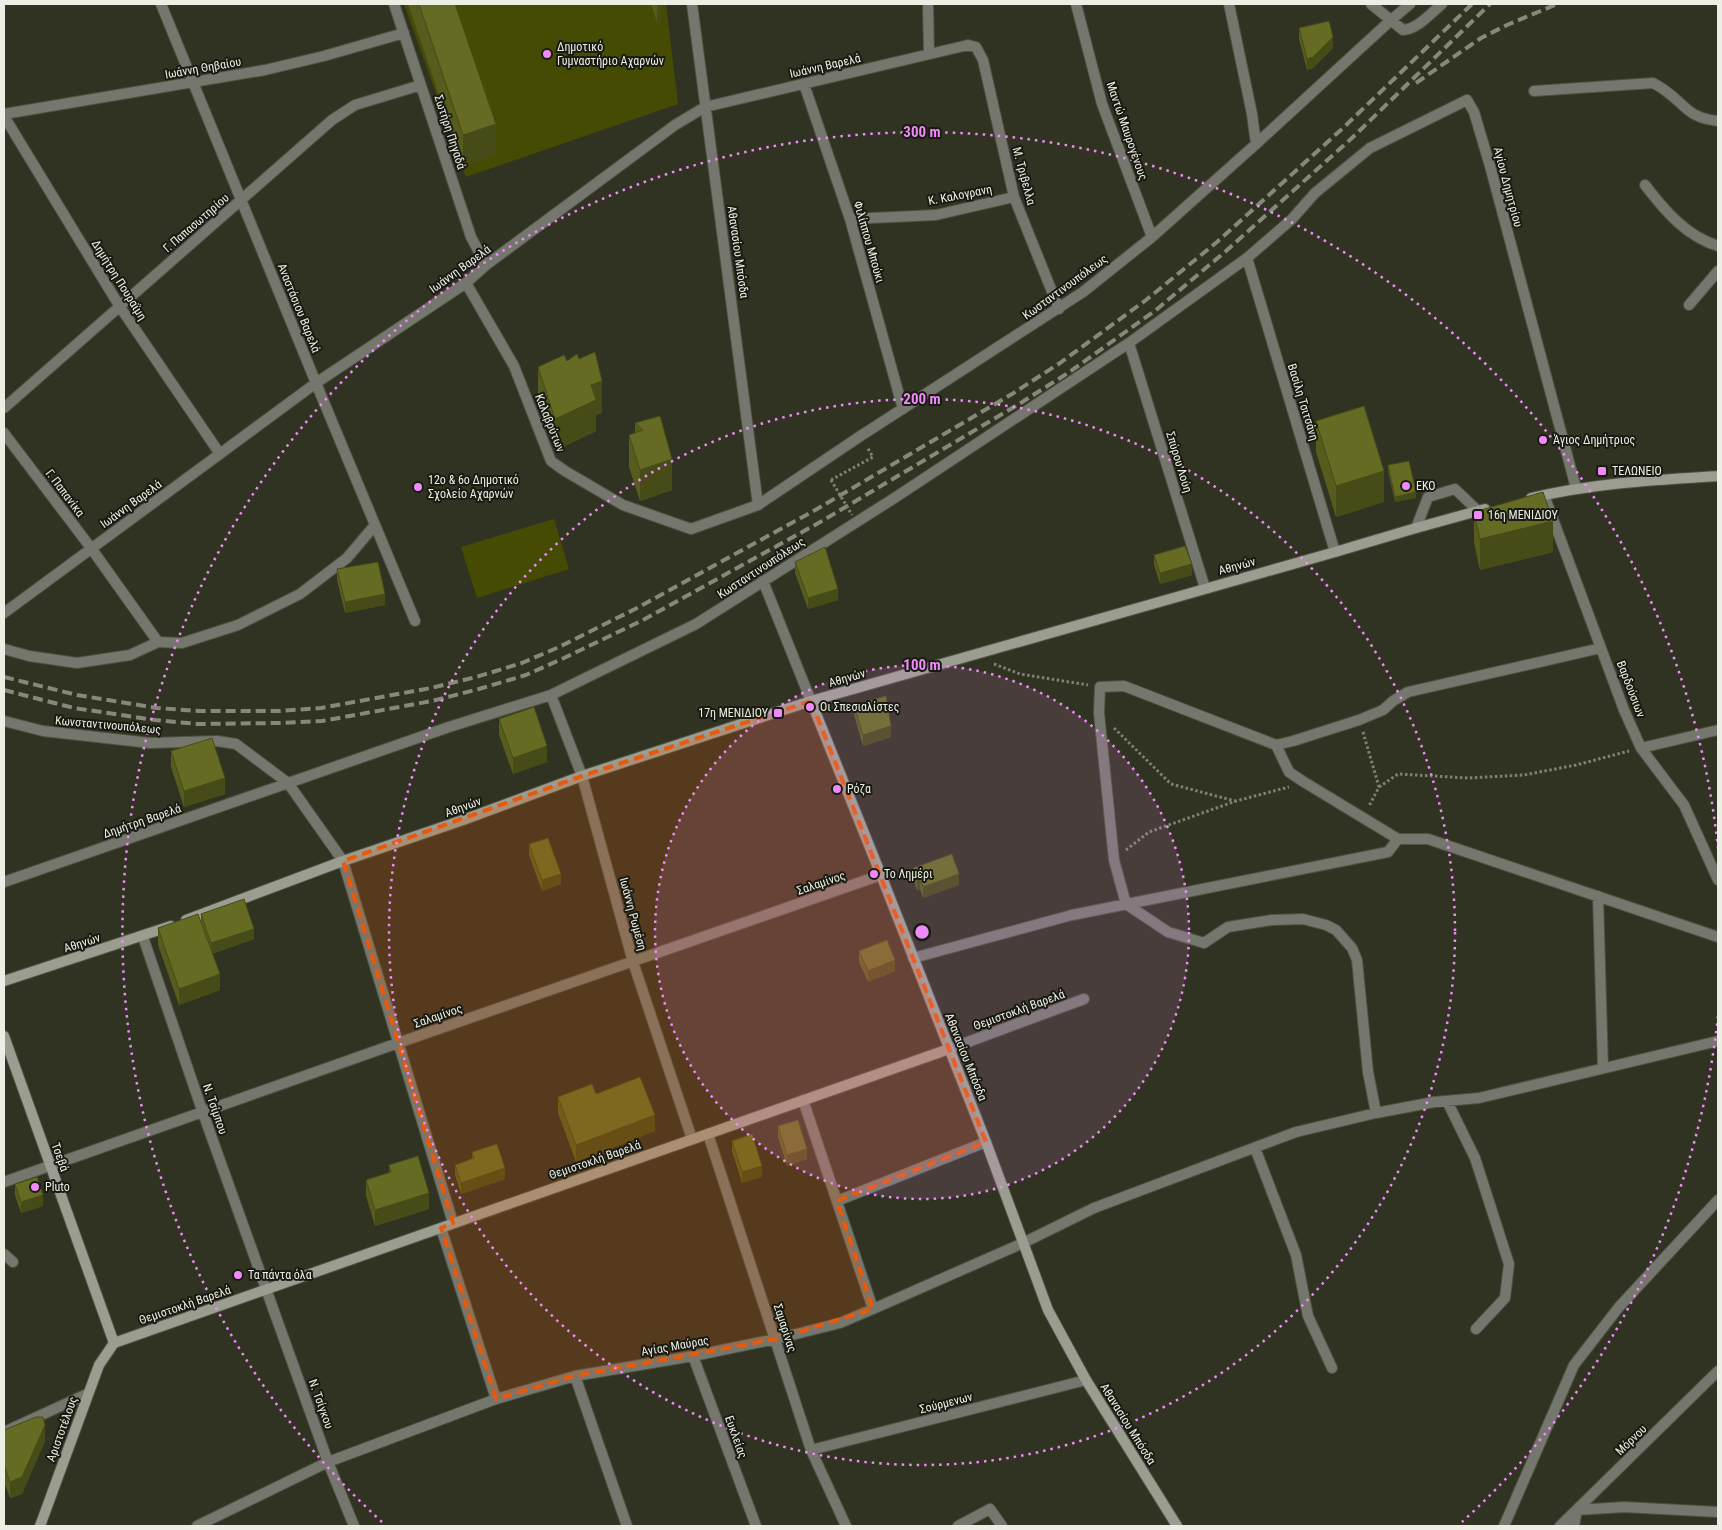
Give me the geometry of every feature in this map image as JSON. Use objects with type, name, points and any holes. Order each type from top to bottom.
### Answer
[{"type":"street","name":"Αναστάσιου Βαρελά","points":[[161,4],[415,621]]},
{"type":"street","name":"Σωτήρη Πηγαδά","points":[[394,4],[470,237],[486,265]]},
{"type":"street","name":"Αθανασίου Μπόσδα","points":[[692,4],[733,303],[758,505]]},
{"type":"street","points":[[928,4],[929,54]]},
{"type":"street","name":"Μαντώ Μαυρογένους","points":[[1076,4],[1102,104],[1152,237]]},
{"type":"street","points":[[1229,4],[1252,114],[1256,144]]},
{"type":"street","points":[[1371,4],[1403,30],[1409,30],[1442,4]]},
{"type":"street","name":"Κωσταντινουπόλεως","points":[[691,529],[758,505],[1083,292],[1152,237],[1390,20],[1410,4]]},
{"type":"street","name":"Ιωάννη Θηβαίου","points":[[4,115],[265,70],[324,56],[404,33]]},
{"type":"street","name":"Ιωάννη Βαρελά","points":[[4,613],[316,383],[466,283],[486,265],[674,125],[705,107],[968,45],[976,47]]},
{"type":"street","name":"Μ. Τριβελλα","points":[[976,47],[983,60],[1014,197],[1059,309]]},
{"type":"street","points":[[1534,91],[1654,83],[1666,89],[1689,112],[1705,119],[1718,121]]},
{"type":"street","name":"Φιλίππου Μπούκι","points":[[804,84],[850,218],[903,409]]},
{"type":"street","name":"Γ. Παπασωτηρίου","points":[[4,408],[332,120],[355,105],[421,85]]},
{"type":"street","name":"Αγίου Δημητρίου","points":[[1292,219],[1315,193],[1370,148],[1467,100],[1474,112],[1490,166],[1576,488]]},
{"type":"street","name":"Δημήτρη Πουραΐμη","points":[[4,115],[120,307],[220,454]]},
{"type":"street","points":[[1645,185],[1666,212],[1682,226],[1718,246]]},
{"type":"street","name":"Κ. Καλογρανη","points":[[850,218],[936,215],[1014,197]]},
{"type":"street","name":"Κωσταντινουπόλεως","points":[[551,695],[696,624],[896,497],[1129,343],[1247,258],[1292,219]]},
{"type":"street","name":"Βασίλη Τσιτσάνη","points":[[1247,258],[1335,552]]},
{"type":"street","points":[[1689,305],[1718,271]]},
{"type":"street","name":"Καλαβρύτων","points":[[466,283],[514,366],[551,461],[623,505],[691,529]]},
{"type":"street","name":"Σπύρου Λούη","points":[[1129,343],[1205,588]]},
{"type":"street","name":"Γ. Παπανίκα","points":[[4,433],[91,548],[158,642]]},
{"type":"street","points":[[1525,500],[1576,488],[1617,482],[1718,476]]},
{"type":"street","points":[[1416,528],[1428,497],[1455,489],[1478,511]]},
{"type":"street","name":"Βαρδούσιων","points":[[1544,495],[1624,710],[1641,748],[1684,805],[1718,880]]},
{"type":"street","name":"Αθηνών","points":[[4,981],[143,936],[582,776],[811,701],[1497,506]]},
{"type":"street","points":[[4,649],[29,656],[77,663],[130,655],[158,642],[182,643],[238,625],[300,594],[348,558],[375,525]]},
{"type":"street","name":"Αθανασίου Μπόσδα","points":[[763,581],[986,1142],[1048,1310],[1086,1380],[1177,1526]]},
{"type":"street","points":[[1376,1113],[1368,1072],[1357,960],[1352,948],[1336,930],[1326,925],[1303,919],[1272,920],[1228,927],[1204,943],[1168,932],[1126,904],[1114,860],[1099,713],[1100,687],[1124,686],[1276,745],[1359,720],[1383,710],[1408,692],[1602,648]]},
{"type":"street","points":[[288,783],[450,727],[551,695]]},
{"type":"street","name":"Ιωάννη Ρωμέση","points":[[551,695],[582,776],[633,962],[692,1139]]},
{"type":"street","name":"Κωνσταντινουπόλεως","points":[[4,721],[43,731],[150,743],[217,741],[236,744],[288,783],[343,862],[453,1224]]},
{"type":"street","points":[[1641,748],[1718,730]]},
{"type":"street","points":[[1276,745],[1289,772],[1398,839],[1428,838],[1718,937]]},
{"type":"street","name":"Δημήτρη Βαρελά","points":[[4,882],[288,783]]},
{"type":"street","points":[[913,958],[1072,915],[1388,852],[1398,839]]},
{"type":"street","name":"Σαλαμίνος","points":[[4,1182],[881,875]]},
{"type":"street","points":[[1598,896],[1603,1068]]},
{"type":"street","name":"N. Τσίμπου","points":[[143,936],[203,1113],[266,1289]]},
{"type":"street","name":"Θεμιστοκλή Βαρελά","points":[[114,1343],[949,1049],[1084,999]]},
{"type":"street","name":"Τσεβά","points":[[4,1036],[114,1343]]},
{"type":"street","name":"Αγίας Μαύρας","points":[[197,1526],[328,1462],[496,1399],[575,1376],[693,1356],[840,1322],[873,1310],[1023,1243],[1094,1208],[1296,1132],[1376,1113],[1447,1101],[1479,1098],[1718,1042]]},
{"type":"street","points":[[803,1100],[873,1310]]},
{"type":"street","points":[[1447,1101],[1475,1158],[1509,1264],[1504,1298],[1476,1329]]},
{"type":"street","name":"Σαμαρίνας","points":[[708,1134],[811,1450],[846,1526]]},
{"type":"street","points":[[837,1201],[986,1142]]},
{"type":"street","points":[[1255,1148],[1296,1256],[1308,1316],[1332,1368]]},
{"type":"street","points":[[1504,1526],[1574,1365],[1619,1307],[1718,1200]]},
{"type":"street","points":[[441,1228],[496,1399]]},
{"type":"street","points":[[4,1254],[13,1262]]},
{"type":"street","name":"Ν. Τσίγκου","points":[[266,1289],[328,1462],[354,1526]]},
{"type":"street","name":"Αριστοτέλους","points":[[40,1526],[99,1365],[114,1343]]},
{"type":"street","name":"Ευκλείας","points":[[693,1356],[756,1526]]},
{"type":"street","name":"Μόρνου","points":[[1560,1526],[1718,1371]]},
{"type":"street","points":[[575,1376],[627,1526]]},
{"type":"street","name":"Σούρμενων","points":[[811,1450],[1086,1380]]},
{"type":"street","points":[[4,1432],[88,1394]]},
{"type":"street","points":[[1574,1526],[1577,1510],[1624,1507],[1718,1512]]},
{"type":"street","points":[[958,1526],[990,1509],[1002,1526]]},
{"type":"path","points":[[852,515],[832,480],[873,456]]},
{"type":"path","points":[[980,653],[1003,669],[1020,674],[1100,687]]},
{"type":"path","points":[[1099,713],[1171,784],[1236,801]]},
{"type":"path","points":[[1359,720],[1379,787]]},
{"type":"path","points":[[1363,818],[1379,787],[1398,774],[1468,778],[1524,775],[1576,765],[1641,748]]},
{"type":"path","points":[[1114,860],[1149,832],[1236,801],[1304,782]]},
{"type":"highlighted area","points":[[811,701],[986,1142],[837,1201],[873,1309],[776,1339],[575,1376],[496,1399],[441,1228],[453,1223],[343,861],[582,776]]},
{"type":"shaded area","name":"Δημοτικό Γυμναστήριο Αχαρνών","points":[[404,4],[666,4],[678,104],[466,177]]},
{"type":"shaded area","points":[[554,519],[569,569],[477,598],[461,547]]},
{"type":"building","points":[[419,4],[455,4],[496,124],[463,135]]},
{"type":"building","points":[[1329,21],[1333,37],[1313,57],[1307,59],[1299,28]]},
{"type":"building","points":[[595,352],[602,381],[591,385],[596,400],[555,419],[538,367],[564,355],[567,361],[577,354],[579,359]]},
{"type":"building","points":[[1364,406],[1384,471],[1336,486],[1316,421]]},
{"type":"building","points":[[660,416],[672,459],[640,470],[629,435],[643,430],[635,423]]},
{"type":"building","points":[[1409,461],[1416,492],[1395,497],[1388,465]]},
{"type":"building","points":[[1543,492],[1553,521],[1480,539],[1474,512]]},
{"type":"building","points":[[1185,546],[1192,564],[1160,573],[1154,555]]},
{"type":"building","points":[[825,547],[838,589],[808,598],[795,562]]},
{"type":"building","points":[[378,562],[385,594],[345,602],[337,569]]},
{"type":"building","points":[[886,696],[891,726],[863,735],[854,705]]},
{"type":"building","points":[[534,707],[547,746],[513,758],[499,719]]},
{"type":"building","points":[[212,738],[225,778],[184,791],[171,751]]},
{"type":"building","points":[[548,838],[561,874],[542,880],[529,844]]},
{"type":"building","points":[[952,854],[959,874],[923,887],[920,879],[917,880],[913,868]]},
{"type":"building","points":[[244,899],[254,929],[211,943],[201,914]]},
{"type":"building","points":[[198,914],[220,974],[179,989],[158,928]]},
{"type":"building","points":[[887,940],[895,960],[868,971],[859,951]]},
{"type":"building","points":[[640,1077],[655,1115],[576,1145],[558,1097],[592,1084],[596,1094]]},
{"type":"building","points":[[798,1120],[807,1149],[787,1155],[778,1126]]},
{"type":"building","points":[[752,1134],[762,1166],[742,1172],[732,1141]]},
{"type":"building","points":[[497,1144],[505,1168],[461,1183],[455,1165],[474,1158],[472,1152]]},
{"type":"building","points":[[418,1156],[429,1193],[375,1210],[366,1180],[391,1172],[389,1165]]},
{"type":"building","points":[[37,1177],[43,1195],[21,1202],[15,1184]]},
{"type":"building","points":[[36,1417],[43,1417],[45,1425],[22,1477],[10,1482],[4,1465],[4,1430]]},
{"type":"railway","points":[[4,677],[77,695],[157,708],[199,711],[279,711],[321,708],[431,688],[522,663],[559,647],[637,608],[817,509],[1012,394],[1060,363],[1146,300],[1217,242],[1343,128],[1472,4]]},
{"type":"railway","points":[[4,690],[74,708],[155,720],[198,724],[322,721],[432,701],[479,689],[526,675],[564,658],[643,620],[822,521],[1068,373],[1156,310],[1226,251],[1352,138],[1490,4]]},
{"type":"railway","points":[[1416,83],[1481,38],[1557,4]]},
{"type":"place","name":"Δημοτικό Γυμναστήριο Αχαρνών","points":[[547,54]]},
{"type":"place","name":"Άγιος Δημήτριος","points":[[1543,440]]},
{"type":"place","name":"ΤΕΛΩΝΕΙΟ","points":[[1602,471]]},
{"type":"place","name":"EKO","points":[[1406,486]]},
{"type":"place","name":"12ο & 6ο Δημοτικό Σχολείο Αχαρνών","points":[[418,487]]},
{"type":"place","name":"16η ΜΕΝΙΔΙΟΥ","points":[[1478,515]]},
{"type":"place","name":"Οι Σπεσιαλίστες","points":[[810,707]]},
{"type":"place","name":"17η ΜΕΝΙΔΙΟΥ","points":[[778,713]]},
{"type":"place","name":"Ρόζα","points":[[837,789]]},
{"type":"place","name":"Το Λημέρι","points":[[874,874]]},
{"type":"place","name":"Pluto","points":[[35,1187]]},
{"type":"place","name":"Τα πάντα όλα","points":[[238,1275]]}]
